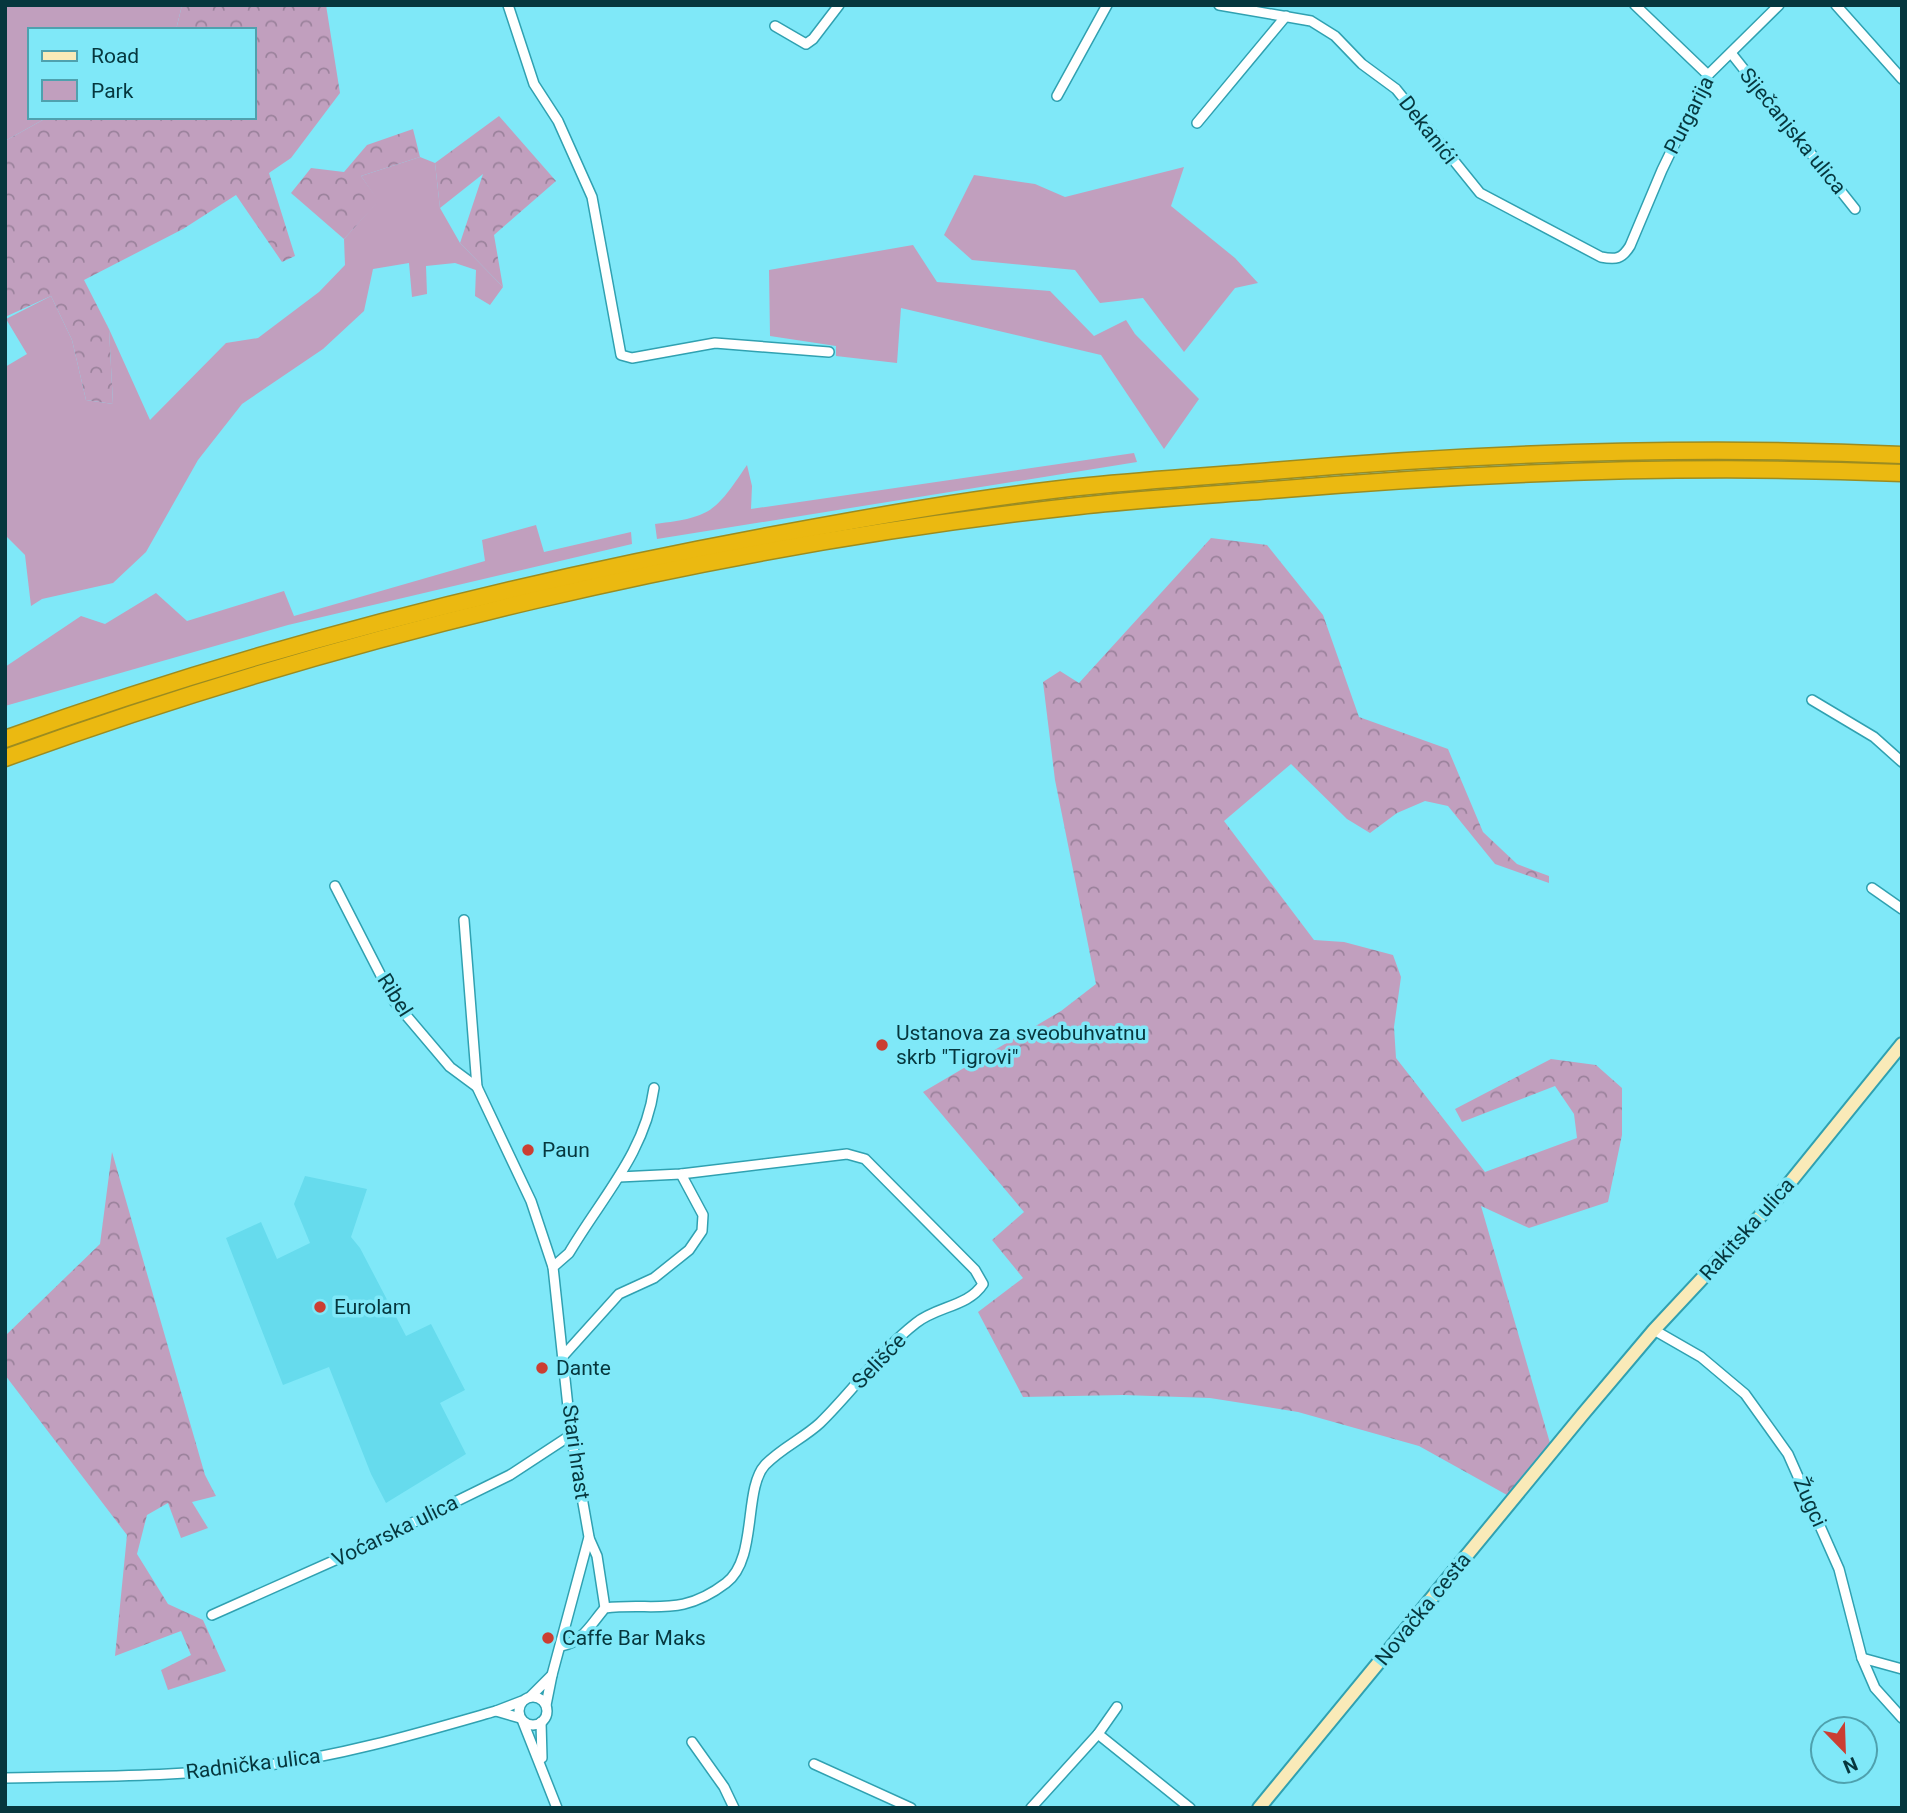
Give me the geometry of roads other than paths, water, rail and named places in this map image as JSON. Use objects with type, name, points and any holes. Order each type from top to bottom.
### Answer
[{"type":"highway","points":[[5,739],[150,690],[408,614],[653,557],[933,507],[1087,486],[1370,463],[1644,450],[1902,455]]},
{"type":"highway","points":[[5,758],[252,676],[443,624],[659,575],[928,526],[1079,506],[1371,481],[1644,468],[1902,473]]},
{"type":"street","points":[[508,5],[529,72],[558,121],[593,197],[621,355],[632,358],[715,342],[829,352]]},
{"type":"street","points":[[775,26],[806,44],[813,39],[839,5]]},
{"type":"street","points":[[1057,96],[1107,5]]},
{"type":"street","name":"Dekanići","points":[[1219,5],[1265,9],[1311,21],[1335,36],[1362,64],[1396,89],[1480,193],[1601,257],[1615,260],[1624,256],[1630,246]]},
{"type":"street","points":[[1635,5],[1708,75]]},
{"type":"street","name":"Purgarija","points":[[1630,246],[1662,170],[1708,75],[1779,5]]},
{"type":"street","points":[[1836,5],[1902,79]]},
{"type":"street","points":[[1197,123],[1286,16]]},
{"type":"street","name":"Siječanjska ulica","points":[[1731,53],[1856,209]]},
{"type":"street","points":[[1812,700],[1874,737],[1902,762]]},
{"type":"street","name":"Ribel","points":[[335,886],[394,1002],[450,1068],[477,1087]]},
{"type":"street","points":[[1872,888],[1902,909]]},
{"type":"street","name":"Ribel","points":[[464,920],[477,1087],[531,1201],[553,1267]]},
{"type":"street","name":"Rakitska ulica","points":[[1587,1410],[1654,1329],[1779,1196],[1902,1044]]},
{"type":"street","points":[[553,1267],[569,1253],[596,1208],[619,1177],[650,1119],[654,1088]]},
{"type":"street","name":"Selišće","points":[[605,1608],[667,1609],[699,1599],[729,1581],[751,1527],[755,1480],[766,1464],[818,1424],[916,1323],[977,1294],[984,1284],[975,1270],[865,1159],[847,1154],[681,1174]]},
{"type":"street","points":[[564,1355],[619,1294],[654,1278],[689,1250],[702,1231],[703,1215],[681,1174],[619,1177]]},
{"type":"street","name":"Stari hrast","points":[[546,1705],[589,1537],[571,1435],[553,1267]]},
{"type":"street","name":"Žugci","points":[[1654,1329],[1701,1357],[1745,1394],[1788,1454],[1839,1569],[1862,1658],[1875,1688],[1902,1718]]},
{"type":"street","name":"Novačka cesta","points":[[1259,1808],[1587,1410]]},
{"type":"street","name":"Voćarska ulica","points":[[212,1615],[351,1553],[510,1475],[571,1435]]},
{"type":"street","points":[[561,1646],[573,1644],[582,1637],[605,1608],[597,1556],[589,1537]]},
{"type":"street","points":[[1862,1658],[1902,1669]]},
{"type":"street","name":"Stari hrast","points":[[526,1699],[552,1675]]},
{"type":"street","points":[[496,1711],[522,1720],[532,1725],[541,1722],[547,1714],[546,1705],[539,1698],[526,1699],[518,1709],[522,1720],[544,1777],[557,1808]]},
{"type":"street","name":"Radnička ulica","points":[[5,1778],[203,1772],[261,1766],[350,1751],[496,1711],[526,1699]]},
{"type":"street","points":[[1031,1808],[1098,1734],[1117,1707]]},
{"type":"street","points":[[541,1722],[544,1777]]},
{"type":"street","points":[[1098,1734],[1190,1808]]},
{"type":"street","points":[[692,1742],[724,1787],[734,1808]]},
{"type":"street","points":[[814,1764],[911,1808]]},
{"type":"place","name":"Ustanova za sveobuhvatnu skrb \"Tigrovi\"","points":[[882,1045]]},
{"type":"place","name":"Paun","points":[[528,1150]]},
{"type":"place","name":"Eurolam","points":[[320,1307]]},
{"type":"place","name":"Dante","points":[[542,1368]]},
{"type":"place","name":"Caffe Bar Maks","points":[[548,1638]]}]
